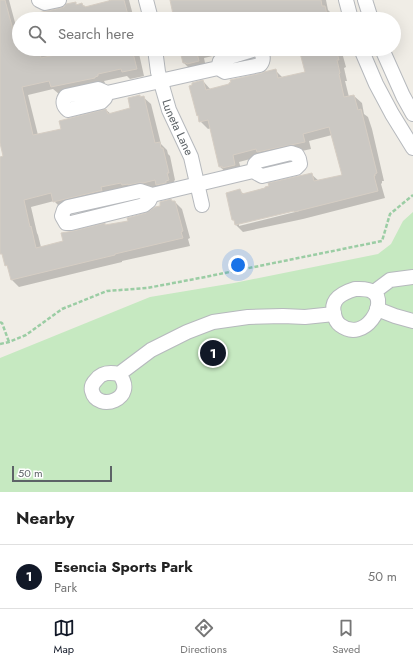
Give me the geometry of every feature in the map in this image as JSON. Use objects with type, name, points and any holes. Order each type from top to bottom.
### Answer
[{"type":"street","points":[[39,0],[45,3],[59,0]]},
{"type":"street","points":[[146,0],[149,12]]},
{"type":"street","points":[[346,0],[349,12]]},
{"type":"street","points":[[365,0],[368,12]]},
{"type":"street","name":"Luneta Lane","points":[[156,56],[160,80],[168,110],[191,158],[202,205]]},
{"type":"street","points":[[364,56],[388,108],[413,148]]},
{"type":"street","points":[[385,56],[413,114]]},
{"type":"street","points":[[107,93],[218,68]]},
{"type":"street","points":[[152,195],[149,201],[144,205],[71,223],[66,223],[62,216],[64,210],[68,207],[140,191],[152,195],[253,171]]},
{"type":"street","points":[[112,197],[116,212]]},
{"type":"street","points":[[374,292],[390,280],[413,277]]},
{"type":"street","points":[[363,289],[374,292],[378,301],[377,309],[374,317],[369,323],[362,328],[353,330],[344,328],[337,322],[333,308],[334,302],[346,292],[363,289]]},
{"type":"street","points":[[377,309],[395,316],[413,320]]},
{"type":"street","points":[[119,374],[151,350],[186,332],[214,322],[248,317],[305,317],[334,314]]},
{"type":"path","points":[[0,344],[26,335],[62,309],[107,291],[147,288],[382,241],[390,214],[413,195]]},
{"type":"path","points":[[0,322],[2,323],[9,342]]},
{"type":"green space","points":[[413,212],[413,492],[0,492],[0,358],[150,297],[234,283],[378,254],[391,244],[403,221]]},
{"type":"building","points":[[0,0],[5,0],[12,26],[12,56],[41,56],[41,58],[50,56],[134,56],[137,69],[122,72],[121,69],[98,74],[95,78],[51,87],[49,81],[22,87],[33,135],[61,129],[59,121],[106,109],[108,114],[130,108],[128,98],[140,95],[140,97],[144,96],[155,143],[160,142],[161,148],[163,148],[169,173],[167,173],[169,180],[166,181],[166,183],[156,185],[155,180],[128,185],[122,185],[121,183],[101,187],[102,191],[53,202],[51,193],[24,200],[36,248],[63,241],[61,233],[105,223],[105,225],[128,221],[127,218],[146,213],[155,207],[160,206],[160,202],[171,199],[172,201],[175,201],[183,231],[181,232],[183,238],[11,280],[7,265],[5,266],[2,254],[0,254],[0,157],[3,156],[0,143]]},
{"type":"building","points":[[112,0],[124,0],[127,12],[42,12],[61,8],[66,4],[76,2],[76,5],[82,3],[85,7]]},
{"type":"building","points":[[170,0],[321,0],[322,6],[325,6],[326,12],[173,12]]},
{"type":"building","points":[[181,56],[198,56],[199,61],[187,64],[183,63]]},
{"type":"building","points":[[301,56],[338,56],[339,74],[344,97],[354,95],[358,110],[361,109],[377,173],[374,176],[378,191],[235,225],[234,220],[232,220],[226,193],[240,189],[242,194],[265,188],[269,186],[268,183],[312,173],[314,181],[342,175],[329,127],[303,134],[305,142],[257,152],[256,149],[233,155],[235,165],[222,168],[222,166],[219,167],[208,120],[199,122],[189,86],[192,85],[192,83],[203,80],[206,90],[229,84],[231,82],[230,80],[276,69],[278,78],[305,72]]},
{"type":"place","name":"Esencia Sports Park","points":[[213,353]]}]
